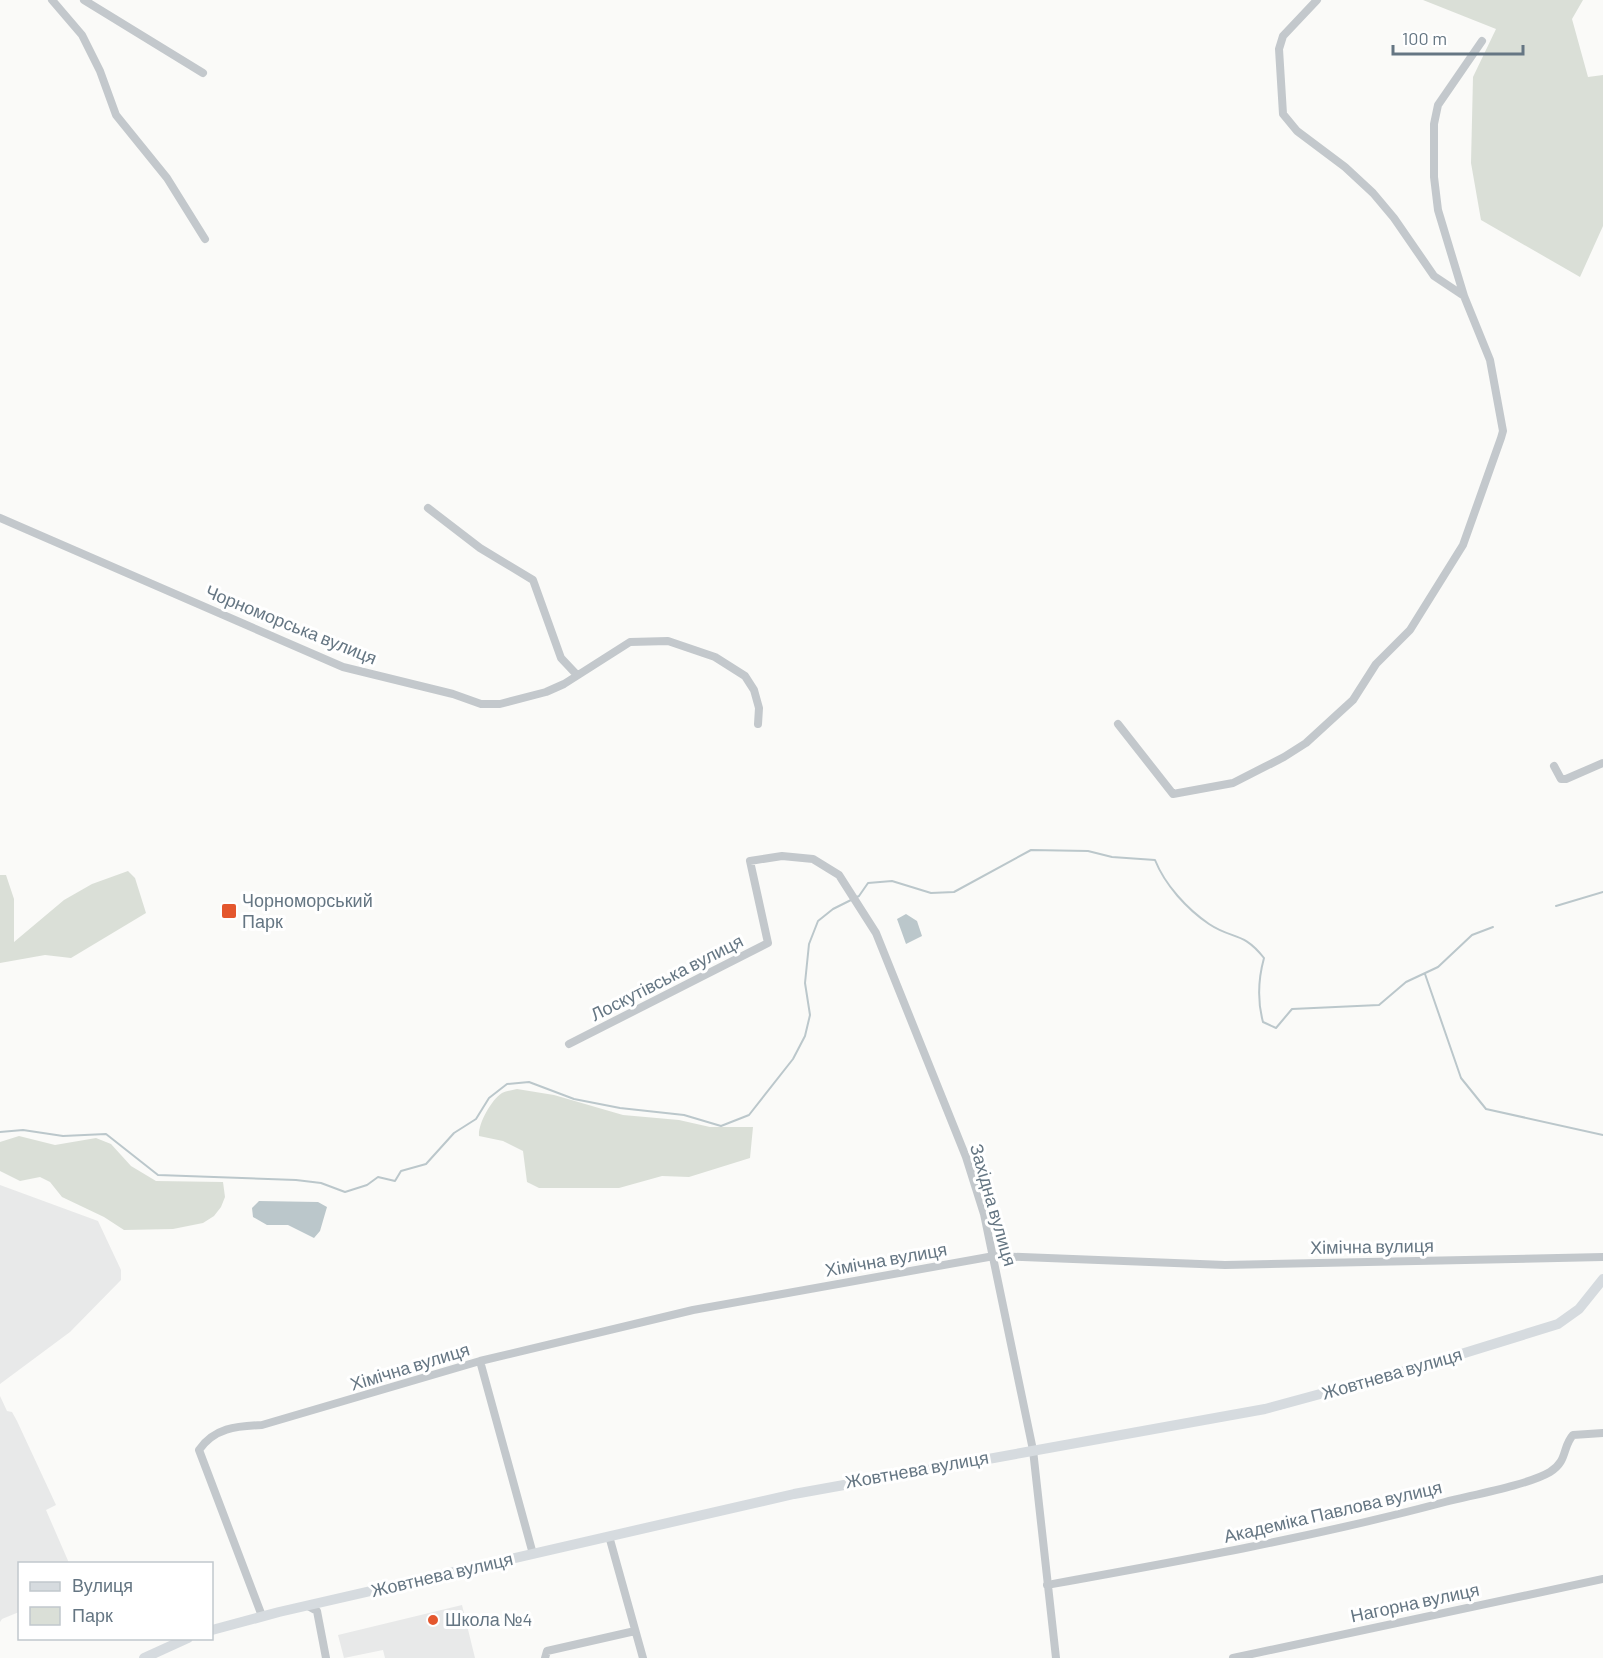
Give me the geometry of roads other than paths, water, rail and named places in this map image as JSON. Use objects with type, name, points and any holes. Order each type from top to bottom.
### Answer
[{"type":"main road","name":"Жовтнева вулиця","points":[[213,1630],[262,1616],[794,1494],[1033,1449],[1265,1409],[1416,1368],[1558,1324],[1579,1309],[1603,1279]]},
{"type":"main road","points":[[144,1658],[184,1640]]},
{"type":"street","points":[[52,0],[82,35],[100,71],[116,115],[167,178],[205,239]]},
{"type":"street","points":[[84,0],[203,73]]},
{"type":"street","points":[[1317,0],[1283,36],[1279,49],[1283,114],[1297,131],[1345,167],[1373,193],[1394,218],[1434,276],[1464,296]]},
{"type":"street","points":[[1118,723],[1173,794],[1233,783],[1284,757],[1306,743],[1353,700],[1376,664],[1410,630],[1463,545],[1497,455],[1503,431],[1490,360],[1464,296],[1438,210],[1434,177],[1434,124],[1438,105],[1482,41]]},
{"type":"street","points":[[429,508],[480,548],[532,580],[561,658],[578,675]]},
{"type":"street","name":"Чорноморська вулиця","points":[[0,519],[134,575],[267,636],[366,675],[425,687],[487,705],[546,692],[630,642],[668,641],[715,657],[745,676],[754,690],[759,708],[758,724]]},
{"type":"street","points":[[1554,766],[1556,775],[1561,779],[1566,779],[1603,763]]},
{"type":"street","name":"Західна вулиця","points":[[750,861],[782,856],[813,859],[839,875],[876,933],[966,1157],[984,1214],[994,1256],[1033,1449],[1056,1658]]},
{"type":"street","name":"Лоскутівська вулиця","points":[[569,1044],[768,943],[750,861]]},
{"type":"street","name":"Хімічна вулиця","points":[[262,1616],[199,1450],[209,1436],[241,1426],[262,1425],[480,1361],[693,1310],[994,1256],[1225,1265],[1603,1257]]},
{"type":"street","points":[[480,1361],[533,1554]]},
{"type":"street","name":"Академіка Павлова вулиця","points":[[1047,1585],[1219,1554],[1389,1517],[1526,1480],[1550,1472],[1558,1466],[1566,1456],[1567,1442],[1573,1435],[1603,1433]]},
{"type":"street","points":[[609,1536],[643,1658]]},
{"type":"street","name":"Нагорна вулиця","points":[[1233,1658],[1603,1579]]},
{"type":"street","points":[[308,1606],[317,1611],[326,1658]]},
{"type":"street","points":[[545,1658],[547,1651],[635,1631]]},
{"type":"waterway","points":[[0,1132],[23,1130],[63,1136],[106,1134],[158,1175],[296,1180],[321,1183],[345,1192],[367,1185],[378,1177],[395,1181],[401,1171],[426,1164],[454,1133],[476,1119],[489,1098],[507,1084],[529,1082],[574,1099],[620,1108],[684,1115],[721,1126],[749,1115],[793,1059],[805,1036],[810,1015],[805,983],[809,944],[818,921],[833,909],[859,896],[868,883],[892,881],[931,893],[954,892],[1031,850],[1088,851],[1112,857],[1155,860],[1171,887],[1193,911],[1217,929],[1244,940],[1257,949],[1264,958],[1259,990],[1261,1014],[1263,1022],[1276,1028],[1292,1009],[1379,1005],[1406,982],[1438,967],[1472,935],[1493,927]]},
{"type":"waterway","points":[[1556,906],[1603,892]]},
{"type":"waterway","points":[[1425,974],[1461,1078],[1486,1109],[1603,1135]]},
{"type":"place","name":"Чорноморський Парк","points":[[229,911]]},
{"type":"place","name":"Школа №4","points":[[433,1620]]}]
